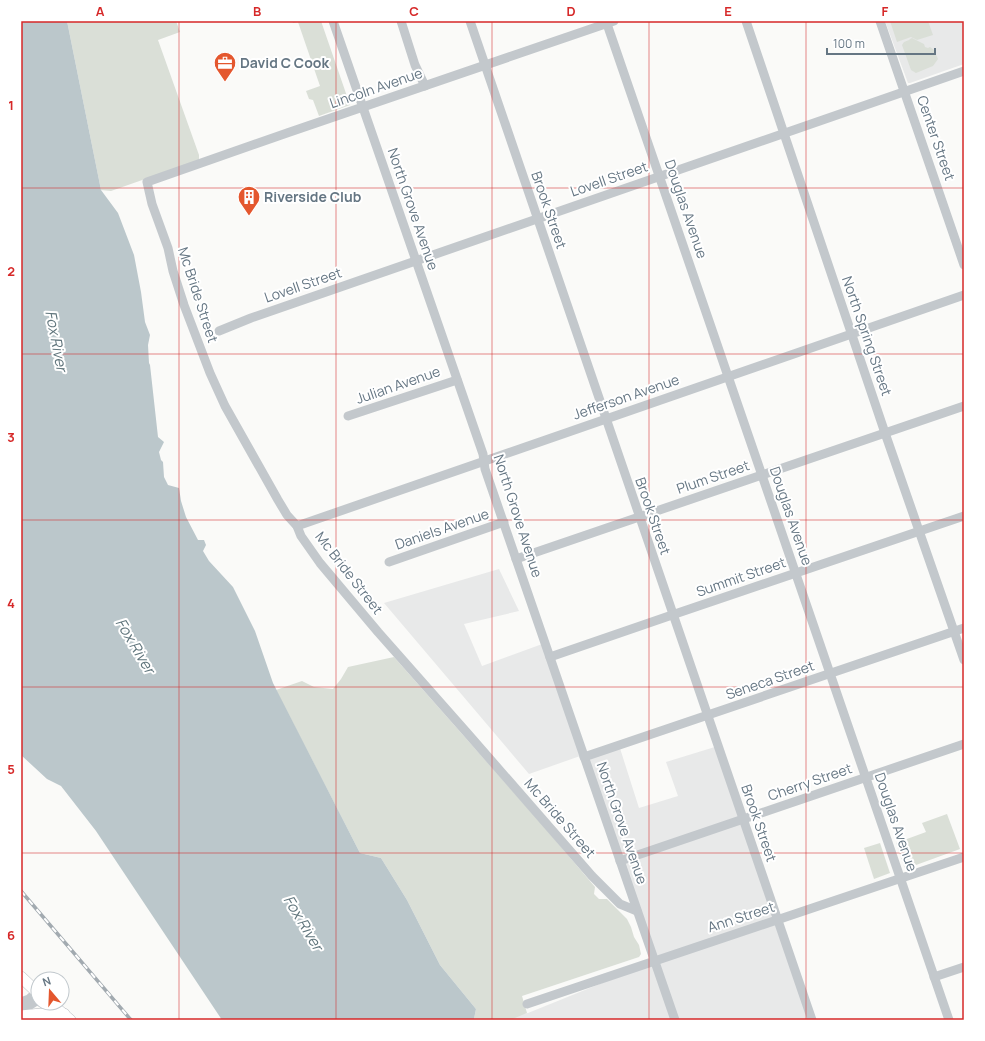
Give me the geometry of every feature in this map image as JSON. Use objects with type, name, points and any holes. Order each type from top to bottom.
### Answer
[{"type":"main road","points":[[21,977],[30,987]]},
{"type":"main road","points":[[21,1016],[41,1014],[67,1017]]},
{"type":"street","name":"North Grove Avenue","points":[[333,21],[483,454],[486,469],[516,559],[674,1020]]},
{"type":"street","points":[[401,21],[418,71],[425,86]]},
{"type":"street","name":"Brook Street","points":[[470,21],[810,1019]]},
{"type":"street","name":"North Spring Street","points":[[746,21],[885,433],[964,660]]},
{"type":"street","name":"Center Street","points":[[880,21],[964,265]]},
{"type":"street","name":"Lincoln Avenue","points":[[147,182],[287,132],[609,22]]},
{"type":"street","name":"Douglas Avenue","points":[[609,22],[728,377],[949,1020]]},
{"type":"street","name":"Lovell Street","points":[[219,331],[251,318],[964,71]]},
{"type":"street","name":"Mc Bride Street","points":[[147,182],[152,204],[168,248],[173,271],[184,305],[210,373],[225,406],[278,500],[287,515],[297,526],[301,536],[320,563],[378,632],[592,876],[620,904],[637,911]]},
{"type":"street","name":"Jefferson Avenue","points":[[297,526],[964,295]]},
{"type":"street","name":"Julian Avenue","points":[[348,416],[457,380]]},
{"type":"street","name":"Plum Street","points":[[516,559],[964,406]]},
{"type":"street","name":"Summit Street","points":[[550,657],[964,516]]},
{"type":"street","name":"Daniels Avenue","points":[[389,562],[504,522]]},
{"type":"street","name":"Seneca Street","points":[[584,757],[964,628]]},
{"type":"street","name":"Cherry Street","points":[[620,861],[964,744]]},
{"type":"street","name":"Ann Street","points":[[527,1004],[964,857]]},
{"type":"street","points":[[934,977],[964,966]]},
{"type":"street","points":[[21,1011],[30,1003]]},
{"type":"shaded area","points":[[67,21],[176,21],[180,32],[158,40],[199,155],[199,160],[111,191],[101,190]]},
{"type":"shaded area","points":[[292,21],[321,21],[350,105],[319,116],[313,100],[309,99],[306,91],[320,86],[298,22],[293,23]]},
{"type":"shaded area","points":[[885,21],[964,21],[964,64],[908,83]]},
{"type":"shaded area","points":[[890,21],[928,21],[933,35],[917,40],[911,37],[897,42]]},
{"type":"shaded area","points":[[912,38],[924,44],[925,47],[930,47],[934,50],[938,59],[933,66],[916,73],[911,70],[902,45],[904,42]]},
{"type":"shaded area","points":[[499,569],[519,611],[464,624],[482,666],[545,643],[583,753],[618,742],[639,808],[678,796],[666,762],[718,746],[812,1020],[474,1020],[528,1013],[654,962],[583,755],[529,774],[384,603]]},
{"type":"shaded area","points":[[394,657],[539,821],[595,887],[594,894],[599,899],[607,899],[627,919],[639,945],[641,954],[639,957],[522,996],[527,1013],[510,1020],[472,1020],[474,1019],[476,1009],[440,965],[407,900],[381,858],[360,853],[276,690],[302,681],[314,687],[333,689],[348,667]]},
{"type":"shaded area","points":[[947,814],[960,849],[905,869],[896,843],[926,832],[922,823]]},
{"type":"shaded area","points":[[880,843],[890,873],[874,879],[864,848]]},
{"type":"water","name":"Fox River","points":[[21,21],[67,21],[101,190],[118,213],[134,255],[145,322],[150,335],[148,345],[149,363],[158,437],[164,442],[159,452],[163,462],[164,477],[168,485],[179,488],[186,517],[198,540],[204,540],[206,545],[203,551],[209,561],[233,587],[255,631],[273,683],[360,853],[381,858],[407,900],[440,965],[476,1009],[474,1019],[472,1020],[222,1020],[96,831],[61,786],[47,779],[21,755]]},
{"type":"railway","points":[[21,891],[131,1020]]},
{"type":"place","name":"David C Cook","points":[[225,82]]},
{"type":"place","name":"Riverside Club","points":[[249,216]]}]
